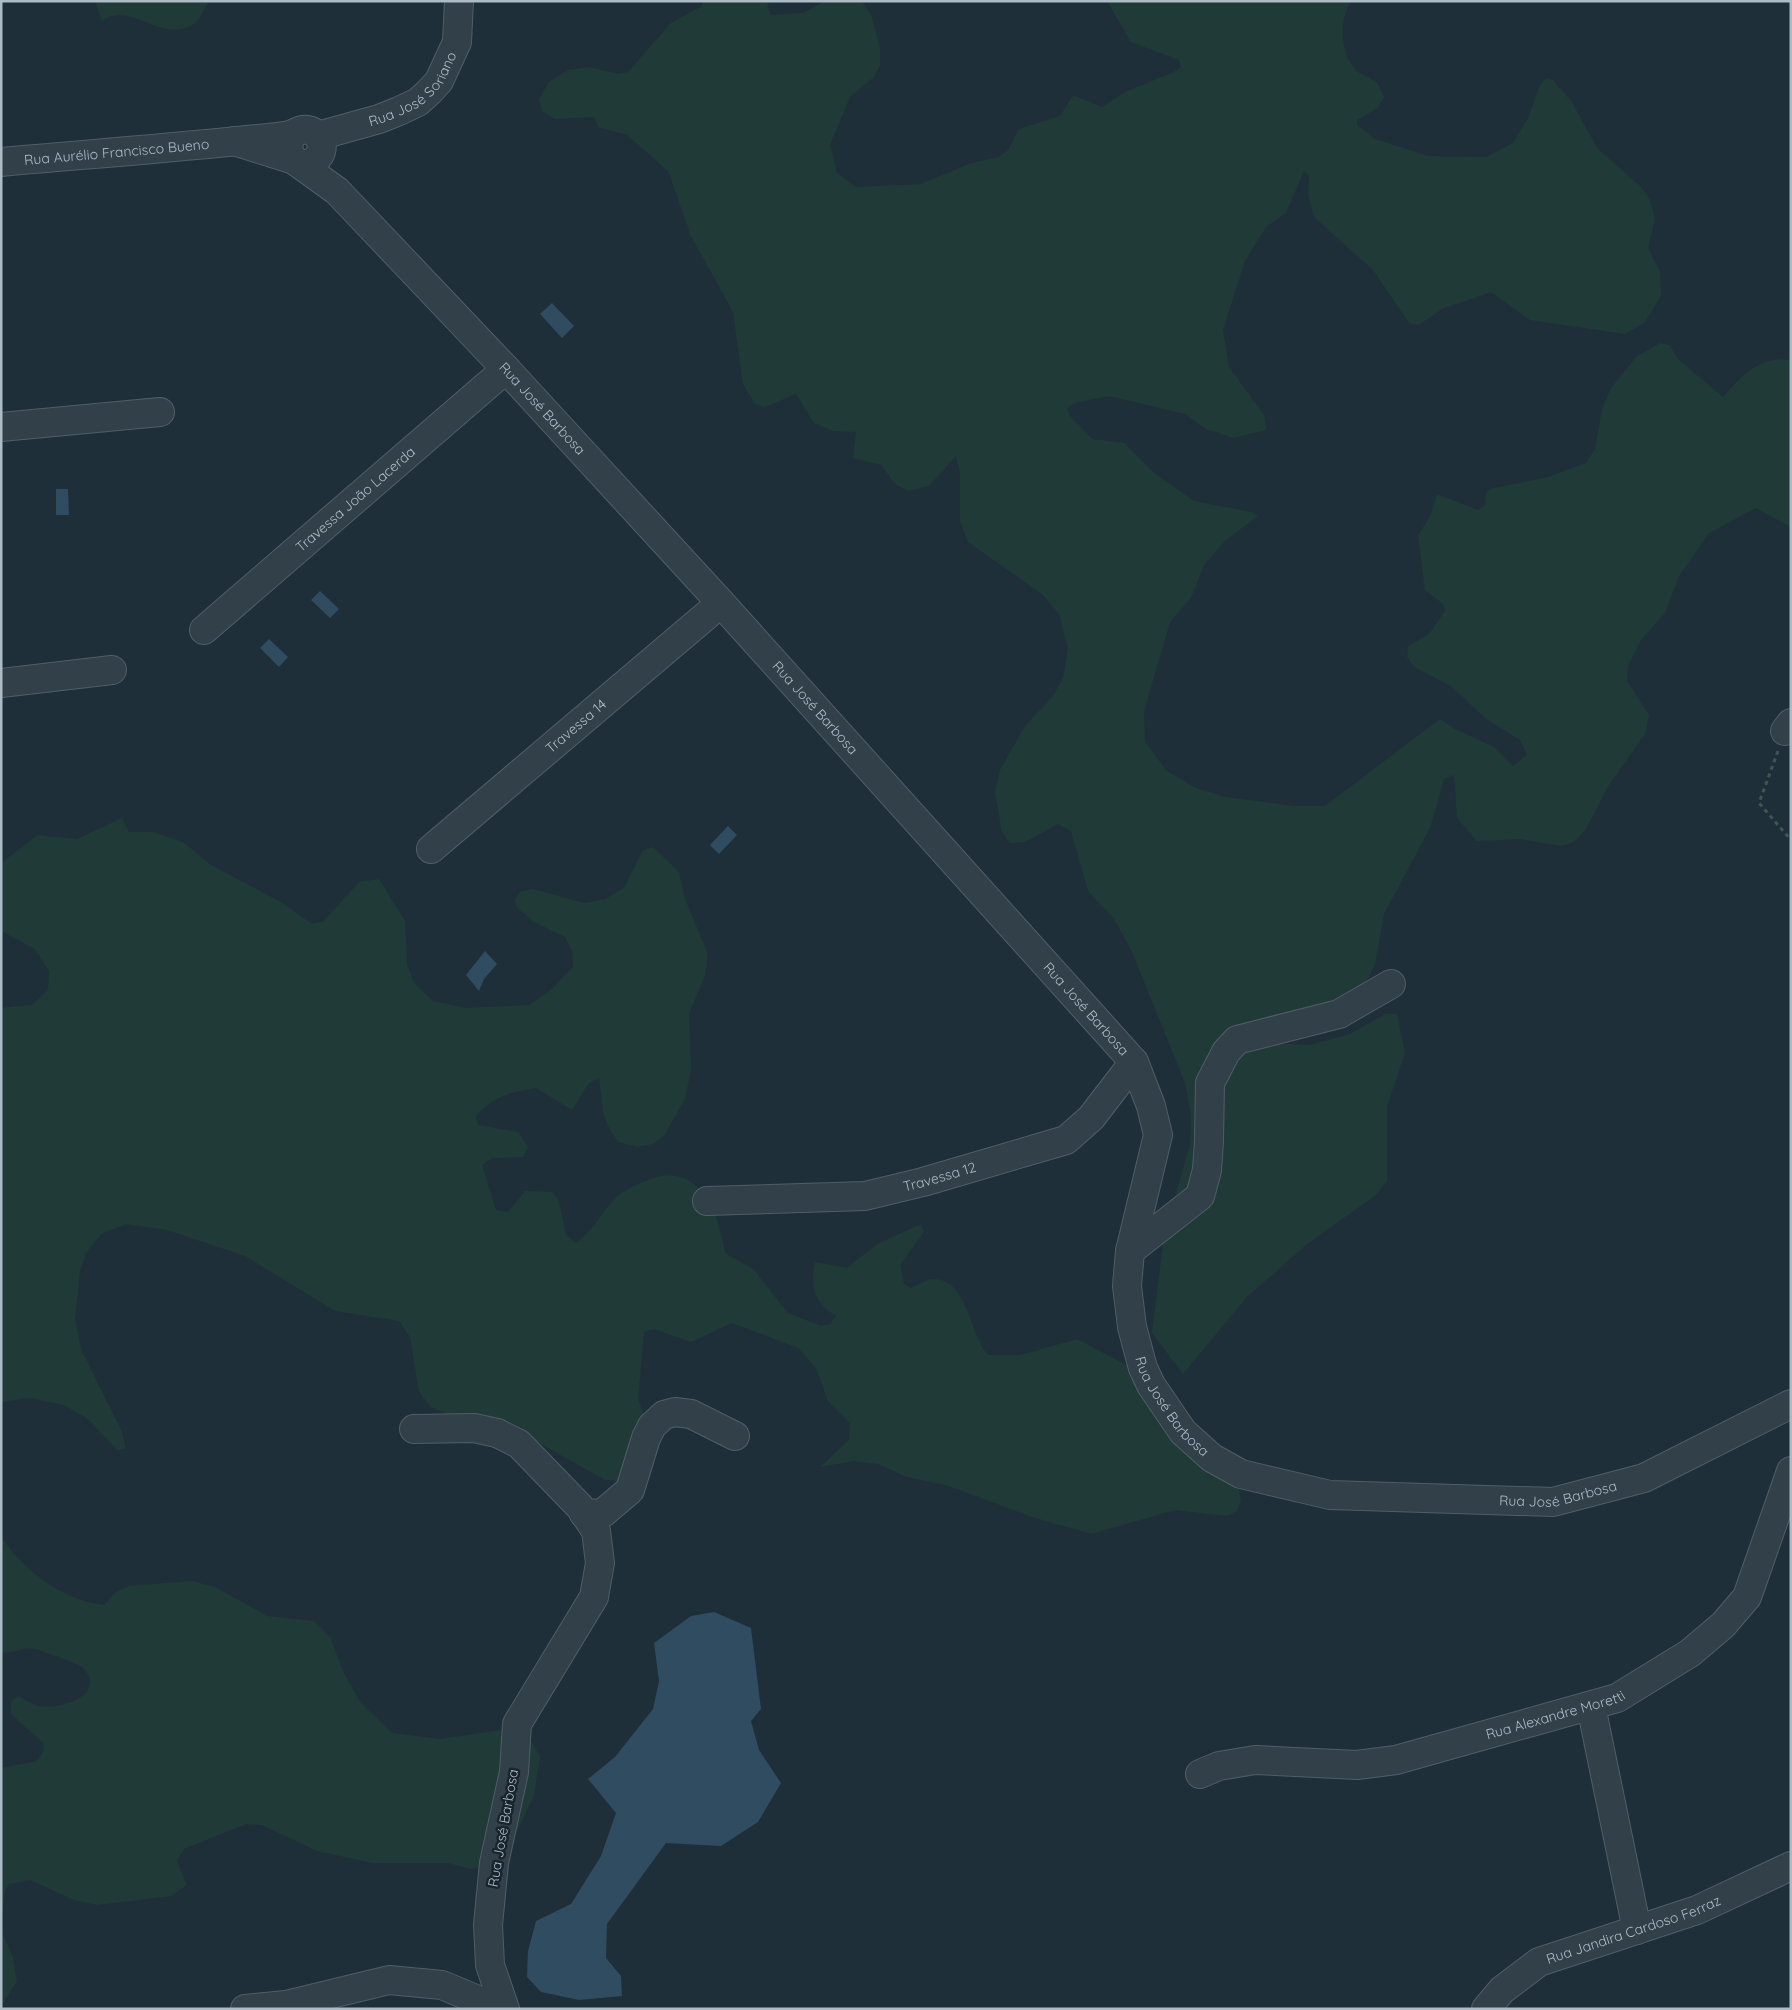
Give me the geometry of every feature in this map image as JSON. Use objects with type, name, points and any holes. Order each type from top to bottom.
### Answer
[{"type":"street","name":"Rua José Soriano","points":[[307,145],[392,114],[418,102],[429,92],[438,81],[456,42],[458,1]]},
{"type":"street","name":"Rua Aurélio Francisco Bueno","points":[[1,162],[234,141],[307,145]]},
{"type":"street","name":"Rua José Barbosa","points":[[307,145],[337,191],[506,369],[721,603],[1134,1062],[1151,1106],[1158,1135],[1130,1251],[1128,1286],[1132,1327],[1143,1368],[1151,1385],[1182,1432],[1212,1458],[1241,1474],[1330,1495],[1553,1502],[1644,1478],[1791,1404]]},
{"type":"street","name":"Travessa João Lacerda","points":[[204,630],[506,369]]},
{"type":"street","points":[[1,427],[160,412]]},
{"type":"street","name":"Travessa 14","points":[[431,849],[721,603]]},
{"type":"street","points":[[1,683],[112,670]]},
{"type":"street","points":[[1130,1251],[1200,1196],[1208,1150],[1210,1083],[1226,1052],[1238,1040],[1339,1014],[1391,984]]},
{"type":"street","name":"Travessa 12","points":[[707,1201],[865,1196],[923,1182],[1066,1140],[1091,1118],[1134,1062]]},
{"type":"street","points":[[584,1514],[603,1513],[630,1490],[646,1438],[652,1426],[664,1415],[675,1412],[691,1414],[735,1436]]},
{"type":"street","name":"Rua José Barbosa","points":[[414,1430],[474,1428],[497,1433],[519,1444],[580,1507],[596,1531],[600,1563],[594,1597],[517,1724],[514,1772],[494,1863],[488,1925],[491,2007]]},
{"type":"street","name":"Rua Alexandre Moretti","points":[[1200,1774],[1219,1766],[1255,1760],[1357,1765],[1396,1760],[1617,1698],[1690,1653],[1729,1618],[1747,1597],[1791,1471]]},
{"type":"street","points":[[1591,1706],[1637,1930]]},
{"type":"street","name":"Rua Jandira Cardoso Ferraz","points":[[1486,2009],[1502,1990],[1539,1962],[1697,1910],[1791,1866]]},
{"type":"street","points":[[245,2009],[286,2005],[389,1980],[442,1985],[491,2007]]},
{"type":"path","points":[[1788,727],[1759,803],[1791,840]]},
{"type":"green space","points":[[95,1],[209,1],[194,24],[182,29],[171,29],[124,16],[113,16],[102,21]]},
{"type":"green space","points":[[703,1],[771,1],[767,5],[771,15],[803,13],[825,1],[862,1],[872,17],[880,48],[880,65],[874,77],[850,97],[830,145],[837,173],[856,187],[921,184],[969,164],[999,157],[1008,150],[1019,129],[1060,116],[1073,95],[1102,107],[1127,91],[1172,73],[1181,67],[1179,60],[1131,42],[1107,1],[1351,1],[1344,17],[1343,26],[1346,53],[1354,68],[1377,83],[1384,97],[1378,108],[1357,120],[1357,125],[1375,139],[1428,156],[1486,157],[1513,143],[1528,118],[1540,85],[1546,78],[1553,80],[1572,102],[1597,148],[1641,187],[1650,200],[1655,219],[1648,248],[1660,272],[1661,296],[1644,323],[1625,334],[1530,320],[1491,292],[1442,309],[1419,325],[1410,324],[1373,270],[1314,217],[1308,195],[1309,176],[1304,171],[1286,213],[1266,227],[1245,261],[1223,330],[1229,367],[1264,415],[1266,430],[1234,438],[1206,429],[1185,414],[1109,396],[1074,403],[1067,409],[1070,416],[1092,439],[1124,443],[1154,473],[1194,501],[1251,512],[1258,516],[1225,541],[1204,565],[1191,598],[1170,622],[1144,711],[1145,742],[1167,771],[1196,788],[1225,797],[1295,806],[1325,806],[1440,719],[1455,729],[1494,747],[1513,766],[1527,755],[1520,740],[1486,719],[1451,686],[1414,667],[1407,657],[1408,646],[1429,634],[1445,611],[1443,604],[1425,590],[1418,536],[1431,514],[1437,494],[1478,510],[1485,505],[1486,493],[1490,489],[1548,477],[1586,463],[1595,449],[1602,409],[1611,388],[1637,356],[1660,343],[1669,345],[1679,360],[1723,397],[1745,375],[1761,364],[1780,359],[1791,360],[1791,527],[1756,508],[1709,533],[1679,576],[1665,613],[1641,640],[1628,666],[1627,681],[1649,715],[1645,734],[1609,785],[1586,829],[1574,842],[1561,846],[1520,839],[1477,841],[1457,818],[1454,775],[1444,779],[1430,828],[1384,914],[1375,964],[1365,986],[1337,1007],[1270,1017],[1255,1029],[1264,1043],[1310,1045],[1350,1034],[1385,1014],[1397,1014],[1405,1053],[1387,1106],[1387,1181],[1376,1195],[1307,1244],[1247,1297],[1183,1374],[1152,1333],[1164,1236],[1190,1145],[1191,1116],[1185,1083],[1132,952],[1114,919],[1088,891],[1071,831],[1058,824],[1025,842],[1010,843],[1002,832],[995,792],[1000,770],[1025,726],[1054,695],[1064,675],[1068,648],[1059,614],[1043,595],[968,542],[960,521],[960,473],[956,456],[929,486],[909,491],[895,484],[881,465],[853,458],[856,432],[833,431],[814,423],[796,394],[765,407],[755,404],[743,384],[733,312],[691,236],[668,171],[627,135],[598,127],[594,117],[555,119],[542,111],[539,99],[549,82],[568,70],[590,67],[618,74],[628,72],[671,23],[702,6]]},
{"type":"green space","points":[[122,818],[129,832],[153,832],[183,842],[211,865],[281,902],[312,924],[324,921],[359,882],[379,879],[405,921],[407,964],[414,983],[433,1001],[464,1008],[529,1005],[552,989],[573,967],[572,951],[565,937],[532,921],[516,906],[515,899],[520,892],[533,889],[584,903],[605,899],[624,888],[643,850],[653,847],[679,872],[685,899],[708,954],[705,976],[689,1013],[691,1070],[685,1099],[664,1136],[653,1144],[637,1147],[619,1142],[611,1132],[603,1113],[599,1078],[589,1083],[572,1110],[536,1088],[511,1093],[496,1099],[476,1116],[478,1125],[518,1132],[528,1147],[523,1157],[492,1158],[482,1165],[496,1210],[508,1212],[525,1191],[552,1192],[559,1201],[566,1235],[576,1243],[587,1234],[609,1205],[624,1192],[643,1182],[662,1176],[678,1176],[691,1182],[702,1192],[710,1205],[722,1236],[725,1253],[753,1269],[788,1313],[821,1326],[830,1324],[836,1316],[818,1300],[815,1293],[813,1279],[815,1262],[847,1268],[877,1244],[921,1224],[924,1232],[900,1265],[904,1284],[911,1288],[933,1279],[945,1281],[954,1288],[961,1297],[976,1334],[988,1355],[1020,1355],[1077,1339],[1132,1368],[1238,1485],[1241,1500],[1237,1511],[1228,1516],[1175,1510],[1092,1534],[1032,1517],[946,1485],[907,1477],[878,1464],[854,1461],[820,1467],[849,1440],[850,1423],[828,1401],[816,1368],[798,1348],[732,1323],[691,1342],[654,1329],[644,1332],[638,1399],[644,1414],[661,1428],[660,1444],[639,1475],[622,1481],[605,1480],[525,1435],[451,1416],[431,1407],[419,1392],[410,1337],[399,1321],[335,1311],[245,1256],[167,1230],[126,1224],[101,1234],[86,1253],[80,1271],[75,1319],[81,1349],[122,1432],[126,1448],[117,1450],[88,1419],[64,1405],[30,1398],[1,1402],[1,1008],[32,1005],[48,990],[49,971],[35,949],[1,931],[1,863],[38,835],[77,839]]},
{"type":"green space","points":[[1,1537],[20,1560],[44,1581],[73,1597],[93,1603],[104,1605],[116,1592],[129,1586],[192,1581],[215,1587],[267,1616],[314,1621],[330,1637],[343,1671],[360,1702],[392,1733],[440,1739],[508,1729],[527,1735],[540,1756],[534,1795],[513,1840],[487,1865],[471,1869],[448,1863],[372,1863],[317,1851],[262,1825],[246,1824],[184,1849],[177,1861],[187,1885],[171,1896],[97,1905],[74,1900],[30,1880],[9,1884],[5,1890],[1,1924],[1,1768],[37,1761],[44,1750],[43,1743],[11,1714],[11,1701],[18,1696],[39,1706],[63,1705],[72,1702],[86,1693],[90,1679],[82,1667],[35,1649],[1,1652]]},
{"type":"green space","points":[[1,1930],[13,1957],[17,1981],[1,2007]]},
{"type":"water","points":[[552,303],[574,326],[562,338],[540,314]]},
{"type":"water","points":[[56,489],[68,489],[69,515],[56,515]]},
{"type":"water","points":[[320,591],[339,609],[330,618],[311,600]]},
{"type":"water","points":[[269,639],[288,657],[279,667],[260,648]]},
{"type":"water","points":[[728,826],[737,835],[719,854],[710,845]]},
{"type":"water","points":[[485,951],[497,964],[484,979],[479,991],[466,975]]},
{"type":"water","points":[[714,1612],[751,1628],[761,1709],[751,1721],[759,1750],[781,1783],[758,1822],[721,1846],[666,1843],[607,1924],[606,1958],[621,1976],[622,1996],[579,2000],[541,1992],[527,1977],[528,1951],[536,1921],[571,1904],[601,1856],[616,1813],[588,1779],[615,1757],[653,1709],[659,1681],[654,1643],[691,1616]]}]
